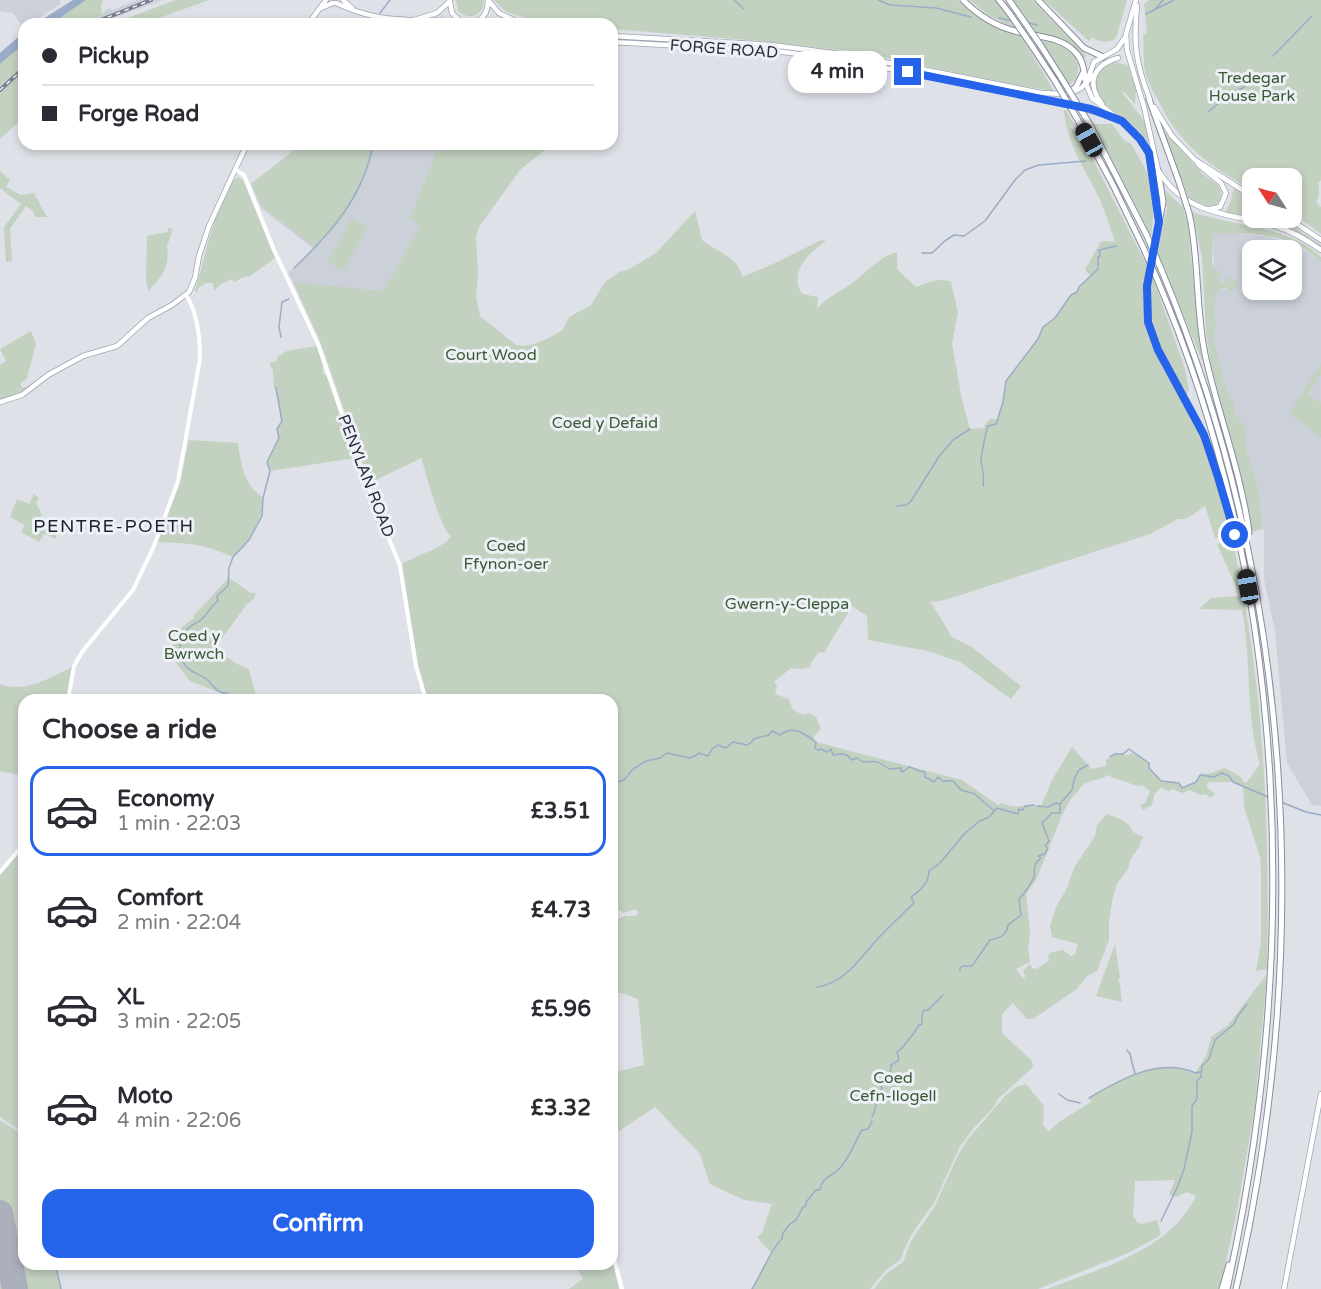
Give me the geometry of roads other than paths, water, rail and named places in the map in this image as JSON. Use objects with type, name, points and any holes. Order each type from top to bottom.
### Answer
[{"type":"highway","points":[[963,0],[978,13],[999,25],[1013,31],[1067,45],[1078,54],[1086,84]]},
{"type":"highway","points":[[999,0],[1032,46],[1079,122],[1113,185],[1157,279],[1179,335],[1209,425],[1228,490],[1245,573],[1258,656],[1268,751],[1273,904],[1271,973],[1260,1101],[1238,1238],[1227,1289]]},
{"type":"highway","points":[[1009,0],[1089,123],[1147,236],[1161,269],[1183,323],[1223,441],[1245,527],[1257,589]]},
{"type":"highway","points":[[1038,0],[1084,48],[1102,57]]},
{"type":"highway","points":[[1068,93],[1078,84],[1084,72]]},
{"type":"highway","points":[[1149,99],[1189,213],[1197,257],[1201,332],[1205,357],[1248,524],[1270,675],[1278,752],[1282,905],[1275,1049],[1266,1126],[1236,1289]]},
{"type":"highway","points":[[1149,153],[1159,222]]},
{"type":"highway","points":[[1158,170],[1163,201],[1147,286],[1148,322],[1158,350],[1210,450],[1245,573]]},
{"type":"highway","points":[[1222,1289],[1238,1238]]},
{"type":"main road","points":[[480,18],[486,13],[488,0]]},
{"type":"main road","points":[[488,0],[499,13],[509,18]]},
{"type":"main road","points":[[1136,0],[1126,34],[1117,49],[1102,57],[1092,67],[1086,84],[1092,98],[1134,132],[1168,185],[1180,197],[1223,216],[1283,229],[1304,238],[1321,250]]},
{"type":"main road","points":[[1136,0],[1134,39],[1149,99],[1172,136],[1221,183],[1226,193],[1220,207],[1204,209]]},
{"type":"main road","points":[[312,18],[316,12],[335,1],[376,18]]},
{"type":"main road","points":[[418,18],[437,13],[450,1]]},
{"type":"main road","points":[[450,1],[452,13],[458,18]]},
{"type":"main road","points":[[1126,34],[1129,60],[1144,107],[1158,170]]},
{"type":"main road","name":"FORGE ROAD","points":[[618,36],[781,46],[906,66],[1041,93],[1068,93],[1086,84]]},
{"type":"main road","name":"FORGE ROAD","points":[[618,42],[775,51],[845,60],[1066,104],[1118,118]]},
{"type":"main road","points":[[1102,57],[1129,60],[1141,73]]},
{"type":"main road","points":[[1086,84],[1101,66],[1118,58]]},
{"type":"main road","points":[[1094,75],[1095,92],[1106,108]]},
{"type":"main road","points":[[0,402],[22,395],[48,375],[75,360],[117,346],[148,318],[186,295],[192,287],[208,226],[244,150]]},
{"type":"main road","points":[[1195,160],[1242,190]]},
{"type":"main road","points":[[1302,227],[1321,240]]},
{"type":"main road","points":[[1284,1289],[1321,1094]]},
{"type":"street","name":"PENYLAN ROAD","points":[[235,169],[244,175],[318,344],[359,464],[400,566],[416,666],[424,694]]},
{"type":"street","points":[[69,694],[74,666],[94,637],[133,590],[150,555],[178,481],[200,359],[200,341],[194,310],[186,295]]},
{"type":"street","points":[[0,872],[18,851]]},
{"type":"street","points":[[617,1270],[622,1289]]},
{"type":"water","points":[[73,0],[86,0],[60,18],[44,18]]},
{"type":"water","points":[[18,37],[18,49],[0,64],[0,53]]},
{"type":"waterway","points":[[380,13],[390,0]]},
{"type":"waterway","points":[[734,0],[744,9]]},
{"type":"waterway","points":[[878,0],[890,5],[936,8],[971,17]]},
{"type":"waterway","points":[[1155,9],[1163,0]]},
{"type":"waterway","points":[[1146,14],[1174,0]]},
{"type":"waterway","points":[[1273,56],[1312,16]]},
{"type":"waterway","points":[[999,18],[1013,21]]},
{"type":"waterway","points":[[1029,23],[1037,25]]},
{"type":"waterway","points":[[1208,112],[1231,93],[1243,88],[1254,76]]},
{"type":"waterway","points":[[294,268],[333,227],[354,197],[369,163],[372,150]]},
{"type":"waterway","points":[[922,253],[932,253],[954,235],[964,236],[985,221],[1025,170],[1039,165],[1086,161]]},
{"type":"waterway","points":[[983,486],[981,460],[985,438],[988,426],[996,424],[1003,402],[1006,381],[1038,339],[1043,327],[1055,318],[1071,295],[1077,292],[1079,287],[1098,269],[1099,250],[1116,246]]},
{"type":"waterway","points":[[281,337],[279,327],[282,302],[289,299]]},
{"type":"waterway","points":[[227,694],[217,690],[205,678],[187,667],[180,648],[186,630],[202,619],[218,601],[217,596],[228,586],[229,568],[233,557],[249,540],[262,516],[263,498],[270,471],[267,462],[279,438],[277,429],[282,421],[276,388]]},
{"type":"waterway","points":[[897,506],[906,505],[911,501],[940,455],[953,440],[970,429]]},
{"type":"waterway","points":[[618,782],[624,780],[632,770],[646,761],[660,758],[667,753],[690,758],[698,753],[708,756],[718,745],[726,748],[733,742],[747,745],[753,739],[769,735],[772,731],[780,735],[794,730],[816,742],[815,748],[818,750],[827,752],[831,749],[833,755],[843,754],[851,760],[857,758],[863,762],[877,762],[889,769],[901,768],[903,772],[909,767],[925,772],[925,777],[934,782],[938,777],[943,781],[953,781],[961,790],[975,794],[993,810]]},
{"type":"waterway","points":[[1110,757],[1123,754],[1129,749],[1149,763],[1149,768],[1161,781],[1179,783],[1182,788],[1196,782],[1200,775],[1214,777],[1222,773],[1229,776],[1233,782],[1268,797]]},
{"type":"waterway","points":[[1037,806],[1048,807],[1056,803],[1060,804],[1072,790],[1079,770],[1088,765]]},
{"type":"waterway","points":[[1281,802],[1321,815]]},
{"type":"waterway","points":[[960,971],[963,966],[972,966],[990,940],[1003,936],[1008,925],[1021,915],[1019,899],[1034,877],[1035,865],[1041,858],[1038,856],[1045,854],[1048,848],[1045,846],[1049,841],[1042,823],[1052,813],[1060,813],[1060,804]]},
{"type":"waterway","points":[[817,987],[842,977],[855,965],[914,903],[911,897],[923,886],[929,871],[940,863],[965,833],[989,817],[997,808],[1018,814],[1019,809],[1023,810],[1025,806],[1034,805]]},
{"type":"waterway","points":[[872,1117],[882,1088],[883,1077],[890,1076],[891,1065],[899,1060],[897,1052],[922,1024],[924,1010],[928,1010],[943,995]]},
{"type":"waterway","points":[[1161,1221],[1184,1169],[1192,1132],[1192,1106],[1197,1099],[1197,1081],[1201,1077],[1202,1066],[1209,1059],[1215,1040],[1234,1024],[1247,1004]]},
{"type":"waterway","points":[[1127,1050],[1135,1074]]},
{"type":"waterway","points":[[1089,1098],[1141,1072],[1168,1067],[1200,1072]]},
{"type":"waterway","points":[[1059,1094],[1067,1100],[1080,1103]]},
{"type":"waterway","points":[[752,1289],[770,1255],[782,1239],[783,1233],[796,1220],[816,1190],[820,1190],[825,1179],[843,1165],[862,1130],[868,1129],[872,1121]]},
{"type":"waterway","points":[[57,1270],[61,1289]]},
{"type":"railway","points":[[106,18],[151,0]]},
{"type":"railway","points":[[0,90],[18,74]]},
{"type":"district","name":"PENTRE-POETH","points":[[114,526]]},
{"type":"park label","name":"Tredegar House Park","points":[[1252,87]]},
{"type":"park label","name":"Court Wood","points":[[491,355]]},
{"type":"park label","name":"Coed y Defaid","points":[[605,423]]},
{"type":"park label","name":"Coed Ffynon-oer","points":[[506,555]]},
{"type":"park label","name":"Gwern-y-Cleppa","points":[[787,604]]},
{"type":"park label","name":"Coed y Bwrwch","points":[[194,645]]},
{"type":"park label","name":"Coed Cefn-llogell","points":[[893,1087]]}]
